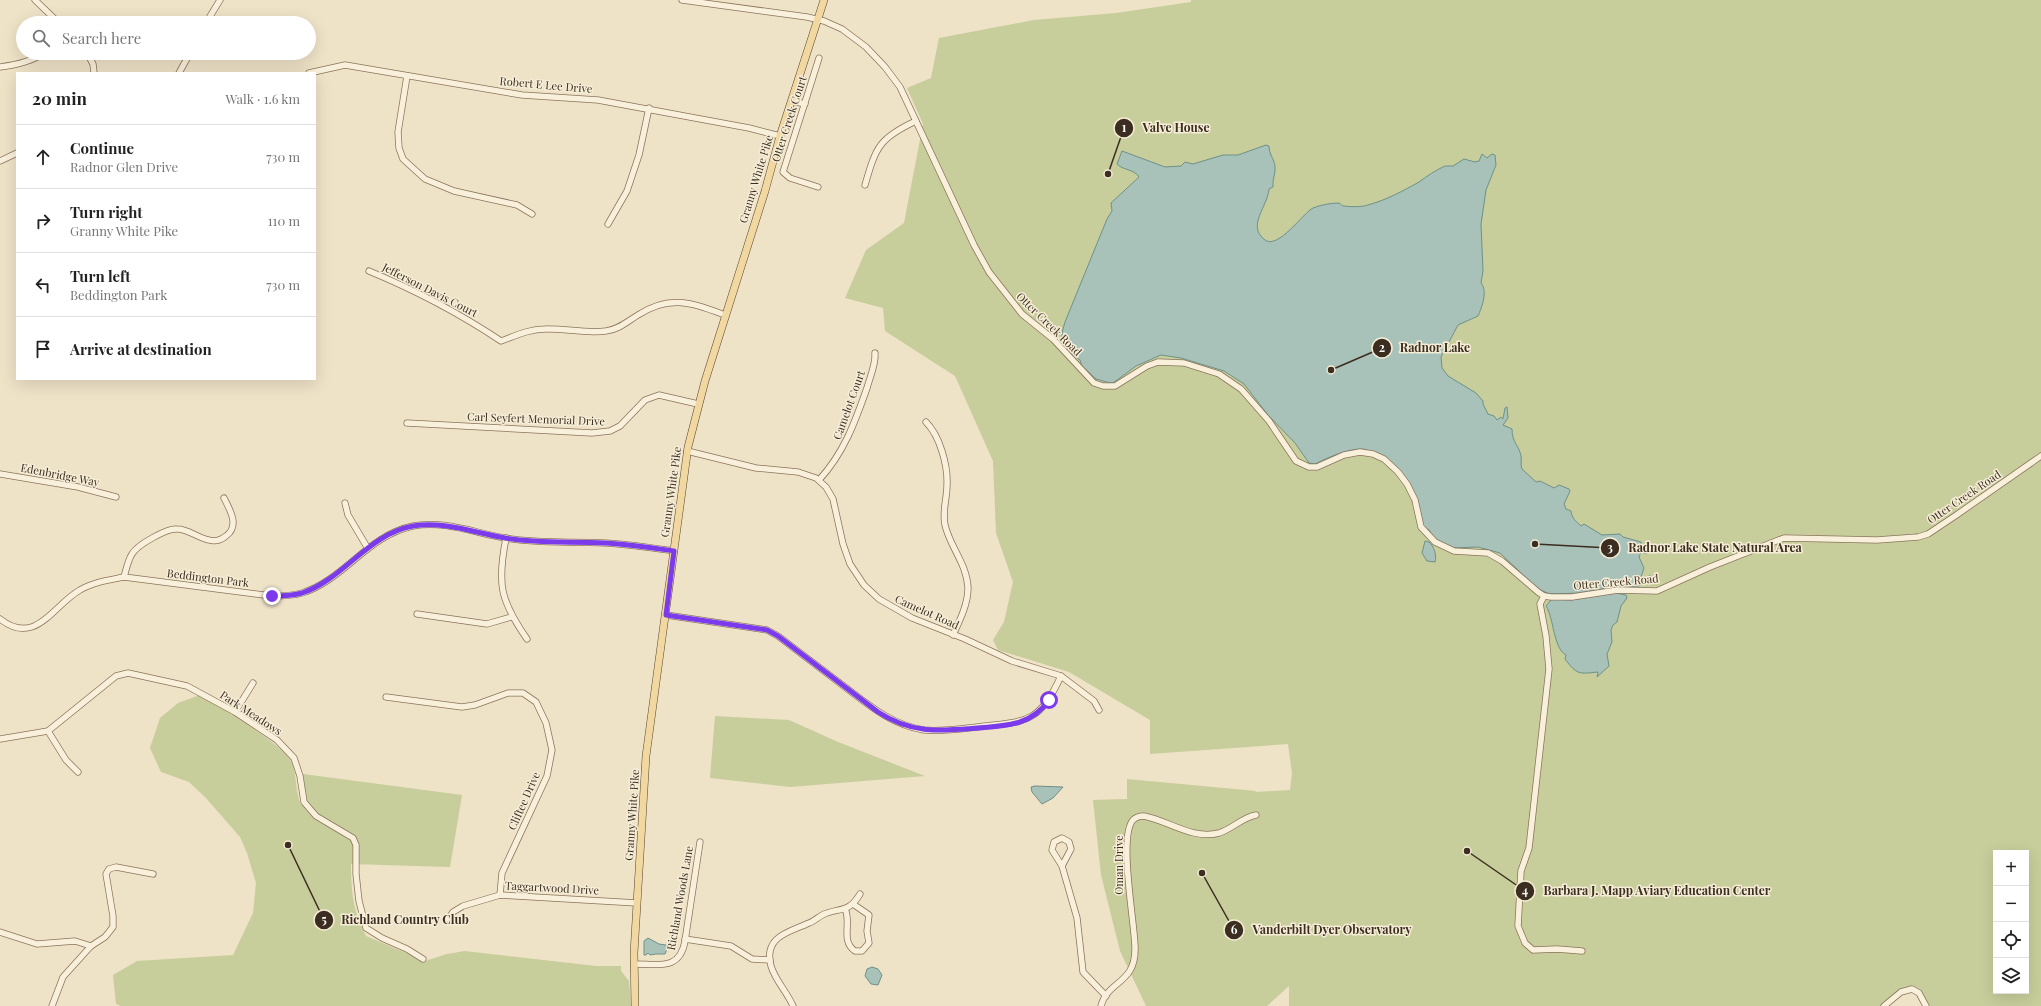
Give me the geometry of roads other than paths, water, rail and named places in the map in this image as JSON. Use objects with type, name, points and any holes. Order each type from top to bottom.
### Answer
[{"type":"main road","name":"Granny White Pike","points":[[635,1006],[634,964],[646,756],[687,451],[698,404],[725,315],[824,0]]},
{"type":"street","points":[[35,0],[52,16]]},
{"type":"street","points":[[210,16],[220,0]]},
{"type":"street","name":"Otter Creek Road","points":[[682,0],[818,19],[829,22],[851,36],[879,60],[897,83],[974,244],[994,279],[1022,314],[1053,339],[1094,383],[1102,386],[1115,386],[1147,366],[1158,362],[1184,363],[1219,374],[1235,384],[1248,397],[1268,421],[1296,461],[1309,467],[1317,467],[1344,455],[1360,452],[1372,454],[1384,459],[1407,484],[1415,500],[1421,527],[1435,542],[1457,552],[1488,553],[1502,561],[1544,596],[1572,597],[1618,590],[1657,591],[1710,567],[1784,538],[1877,540],[1918,537],[1928,534],[2041,456]]},
{"type":"street","name":"Otter Creek Court","points":[[818,187],[787,177],[783,172],[819,58]]},
{"type":"street","points":[[0,67],[15,66],[31,60]]},
{"type":"street","points":[[91,60],[94,72]]},
{"type":"street","points":[[180,72],[186,60]]},
{"type":"street","name":"Robert E Lee Drive","points":[[314,72],[345,65],[522,95],[598,100],[649,108],[754,129],[780,136]]},
{"type":"street","points":[[407,76],[398,132],[399,148],[403,159],[424,179],[461,194],[517,205],[532,214]]},
{"type":"street","points":[[792,101],[805,104]]},
{"type":"street","points":[[608,224],[627,190],[639,155],[649,108]]},
{"type":"street","points":[[864,185],[873,158],[882,142],[894,132],[916,121]]},
{"type":"street","points":[[0,161],[16,153]]},
{"type":"street","name":"Jefferson Davis Court","points":[[369,271],[398,283],[459,313],[501,341],[524,332],[545,329],[578,332],[607,331],[618,328],[648,308],[668,302],[685,302],[725,315]]},
{"type":"street","name":"Camelot Court","points":[[819,480],[839,455],[850,435],[869,382],[875,360],[875,353]]},
{"type":"street","name":"Carl Seyfert Memorial Drive","points":[[407,423],[592,433],[610,431],[620,426],[645,400],[658,395],[698,404]]},
{"type":"street","points":[[926,422],[935,435],[943,459],[947,484],[943,511],[944,522],[949,537],[963,565],[967,582],[966,603],[953,635]]},
{"type":"street","points":[[687,451],[763,469],[803,473],[819,480]]},
{"type":"street","name":"Edenbridge Way","points":[[0,474],[78,487],[116,497]]},
{"type":"street","name":"Camelot Road","points":[[819,480],[833,499],[845,553],[864,585],[878,599],[892,608],[1012,661],[1061,676],[1094,701],[1099,710]]},
{"type":"street","points":[[124,577],[131,554],[137,548],[167,530],[177,529],[209,540],[220,540],[228,535],[234,526],[233,517],[224,498]]},
{"type":"street","points":[[344,503],[348,515],[367,547]]},
{"type":"street","name":"Beddington Park","points":[[0,619],[16,627],[30,628],[45,622],[79,590],[106,580],[124,577],[272,596],[285,596],[302,593],[315,587],[367,547],[400,530],[412,526],[430,525],[455,527],[506,538],[570,543],[605,543],[674,551]]},
{"type":"street","points":[[506,538],[500,565],[500,585],[512,617],[527,639]]},
{"type":"street","points":[[1544,596],[1540,604],[1546,636],[1549,669],[1529,848],[1521,871],[1518,926],[1525,943],[1533,950],[1557,949],[1582,952]]},
{"type":"street","points":[[417,614],[487,624],[512,617]]},
{"type":"street","points":[[666,615],[767,630],[778,636],[878,712],[899,723],[924,730],[950,729],[1021,721],[1033,716],[1045,705],[1061,676]]},
{"type":"street","name":"Park Meadows","points":[[0,739],[48,731],[116,676],[128,673],[187,686],[235,712],[277,740],[294,758],[300,776],[304,802],[316,816],[353,838],[356,845],[356,874],[359,901],[366,928],[423,959]]},
{"type":"street","points":[[235,712],[253,683]]},
{"type":"street","name":"Cliftee Drive","points":[[386,697],[462,707],[475,705],[508,693],[523,693],[536,702],[546,723],[552,750],[547,776],[502,873],[500,895]]},
{"type":"street","points":[[48,731],[66,760],[78,772]]},
{"type":"street","name":"Oman Drive","points":[[1101,1006],[1106,996],[1127,976],[1134,962],[1134,936],[1128,894],[1128,834],[1133,820],[1138,816],[1144,816],[1193,832],[1210,834],[1224,831],[1256,815]]},
{"type":"street","points":[[1062,866],[1071,849],[1069,842],[1062,838],[1054,842],[1052,848],[1056,858],[1062,866],[1078,923],[1082,970],[1088,979],[1106,996]]},
{"type":"street","name":"Richland Woods Lane","points":[[634,964],[666,964],[674,962],[682,954],[700,842]]},
{"type":"street","points":[[52,1006],[63,977],[91,946],[105,937],[112,927],[113,916],[106,874],[110,869],[116,867],[153,874]]},
{"type":"street","points":[[793,1006],[774,974],[770,960],[773,945],[784,932],[809,924],[827,913],[845,909],[853,904],[860,894]]},
{"type":"street","name":"Taggartwood Drive","points":[[448,919],[453,912],[463,906],[500,895],[637,903]]},
{"type":"street","points":[[845,909],[848,918],[846,931],[849,946],[856,952],[862,951],[869,943],[867,931],[869,915],[853,904]]},
{"type":"street","points":[[0,932],[37,944],[75,941],[91,946]]},
{"type":"street","points":[[685,939],[731,946],[752,958],[770,960]]},
{"type":"street","points":[[1884,1006],[1901,992],[1912,988],[1919,993],[1926,1006]]},
{"type":"water","points":[[1266,145],[1269,146],[1275,166],[1275,172],[1273,187],[1269,189],[1257,229],[1265,240],[1270,242],[1277,240],[1284,235],[1313,208],[1336,203],[1350,207],[1368,205],[1401,192],[1445,166],[1453,166],[1464,159],[1475,162],[1479,161],[1482,154],[1487,158],[1492,154],[1495,155],[1496,165],[1486,190],[1481,224],[1483,271],[1481,283],[1484,290],[1483,304],[1478,316],[1458,325],[1441,357],[1442,368],[1448,376],[1476,393],[1483,401],[1488,414],[1494,416],[1497,420],[1501,417],[1503,419],[1505,408],[1507,407],[1508,418],[1503,425],[1512,429],[1514,441],[1521,456],[1522,469],[1536,482],[1540,481],[1554,488],[1559,485],[1569,489],[1570,491],[1564,504],[1566,509],[1571,511],[1573,518],[1581,526],[1584,524],[1602,535],[1620,534],[1623,537],[1641,542],[1641,547],[1647,554],[1641,552],[1639,557],[1644,568],[1639,583],[1650,575],[1648,581],[1639,586],[1613,587],[1579,593],[1550,594],[1538,589],[1500,553],[1478,547],[1450,548],[1434,538],[1429,530],[1423,527],[1414,494],[1405,478],[1390,464],[1371,452],[1362,449],[1350,450],[1315,464],[1309,463],[1295,443],[1268,415],[1244,384],[1224,371],[1181,358],[1161,355],[1136,366],[1113,383],[1110,383],[1096,379],[1082,366],[1080,360],[1065,348],[1062,341],[1062,336],[1065,322],[1107,219],[1112,211],[1111,203],[1139,177],[1134,172],[1117,164],[1122,151],[1165,167],[1181,166],[1185,162],[1193,164],[1223,155],[1238,155]]},
{"type":"water","points":[[1425,541],[1429,542],[1434,549],[1436,557],[1435,562],[1427,561],[1422,553]]},
{"type":"water","points":[[1616,593],[1626,595],[1627,598],[1621,606],[1617,622],[1613,625],[1611,630],[1612,642],[1607,654],[1609,666],[1597,677],[1598,672],[1582,673],[1576,671],[1565,659],[1566,655],[1556,640],[1549,611],[1546,606],[1552,599],[1571,600]]},
{"type":"water","points":[[1031,787],[1063,787],[1053,798],[1042,804],[1032,792]]},
{"type":"water","points":[[648,938],[659,944],[666,945],[668,947],[665,954],[650,955],[648,953],[644,955],[644,941]]},
{"type":"water","points":[[872,967],[878,969],[882,975],[878,985],[871,984],[865,976],[867,969]]},
{"type":"place","name":"Valve House","points":[[1108,174]]},
{"type":"place","name":"Radnor Lake","points":[[1331,370]]},
{"type":"place","name":"Radnor Lake State Natural Area","points":[[1535,544]]},
{"type":"place","name":"Richland Country Club","points":[[288,845]]},
{"type":"place","name":"Barbara J. Mapp Aviary Education Center","points":[[1467,851]]},
{"type":"place","name":"Vanderbilt Dyer Observatory","points":[[1202,873]]}]
